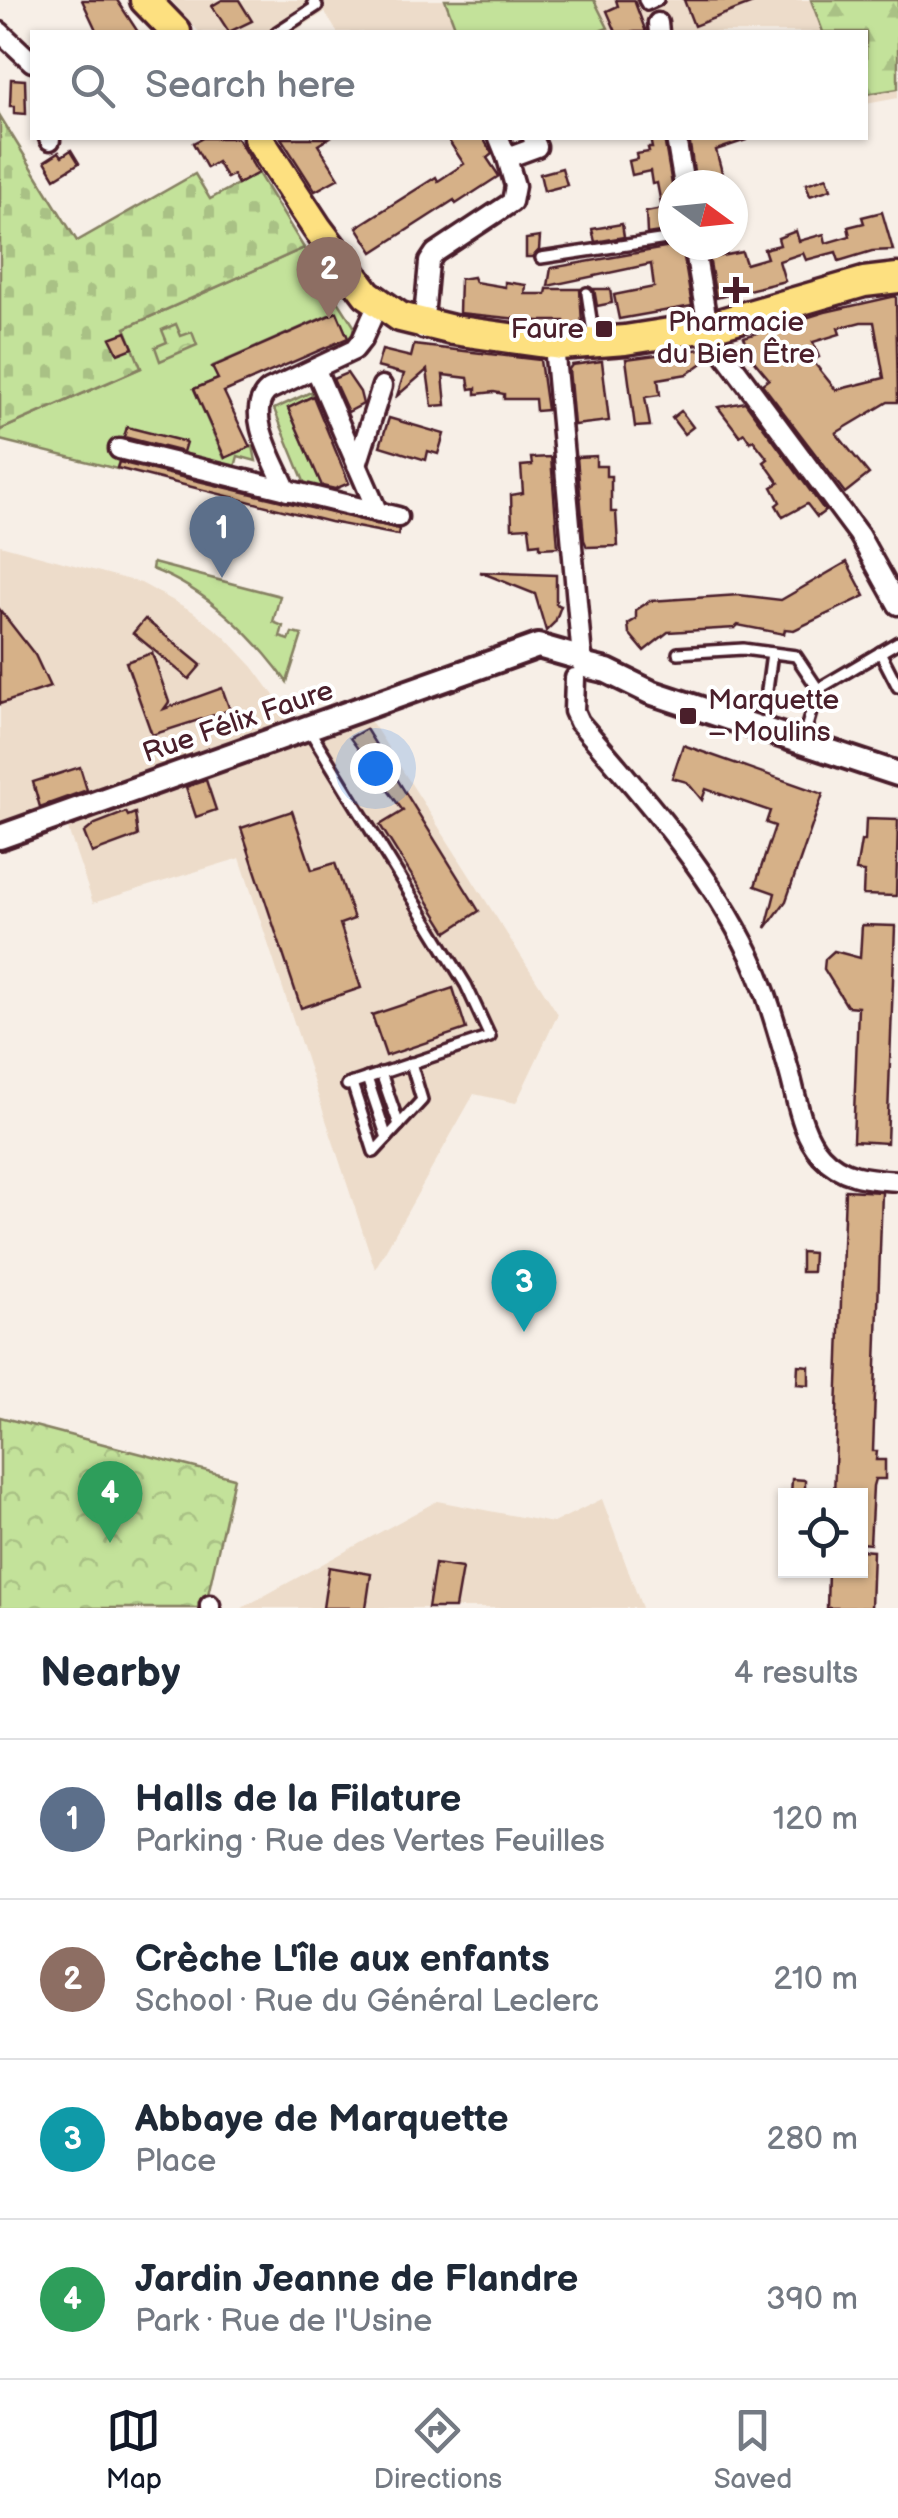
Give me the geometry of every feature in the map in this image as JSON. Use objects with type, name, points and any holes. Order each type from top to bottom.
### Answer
[{"type":"main road","points":[[145,0],[174,30]]},
{"type":"main road","points":[[259,140],[376,309],[423,327],[554,345],[595,343],[708,327],[864,282],[898,278]]},
{"type":"street","points":[[0,32],[30,60]]},
{"type":"street","points":[[423,327],[432,256],[512,202],[515,186],[500,140]]},
{"type":"street","points":[[507,158],[536,147],[534,140]]},
{"type":"street","points":[[676,140],[681,170]]},
{"type":"street","points":[[697,260],[708,327],[714,340],[860,536],[897,601]]},
{"type":"street","points":[[286,490],[257,418],[257,406],[269,390],[358,346],[376,309]]},
{"type":"street","points":[[554,345],[577,719],[661,816],[707,882],[750,956],[776,1023],[806,1133],[819,1153],[834,1168],[851,1176],[898,1181]]},
{"type":"street","points":[[316,370],[378,513]]},
{"type":"street","points":[[357,464],[382,386]]},
{"type":"street","points":[[119,449],[398,517]]},
{"type":"street","name":"Rue Félix Faure","points":[[0,837],[496,662],[537,658],[607,671],[650,692],[898,774]]},
{"type":"lane","points":[[644,0],[646,5],[658,0]]},
{"type":"lane","points":[[279,30],[318,2]]},
{"type":"lane","points":[[542,258],[658,240]]},
{"type":"lane","points":[[587,293],[595,343]]},
{"type":"lane","points":[[801,742],[818,689],[898,642]]},
{"type":"lane","points":[[678,653],[743,650],[796,656],[818,689]]},
{"type":"lane","points":[[880,652],[898,687]]},
{"type":"lane","points":[[767,690],[772,653]]},
{"type":"lane","points":[[309,728],[466,985],[490,1037],[411,1063],[350,1084],[374,1152],[422,1100],[411,1063]]},
{"type":"lane","points":[[380,1074],[398,1125]]},
{"type":"lane","points":[[367,1078],[387,1138]]},
{"type":"shaded area","points":[[171,0],[898,0],[898,98],[868,104],[868,30],[667,30],[663,15],[622,30],[336,30],[325,12],[297,30],[197,30]]},
{"type":"shaded area","points":[[0,545],[141,583],[192,611],[224,636],[253,667],[278,701],[294,740],[363,716],[373,724],[558,1014],[516,1103],[474,1094],[375,1269],[240,858],[93,903],[67,826],[0,848]]},
{"type":"shaded area","points":[[602,1499],[642,1608],[242,1608],[437,1501],[553,1523]]},
{"type":"green space","points":[[445,0],[594,0],[608,28],[602,30],[456,30]]},
{"type":"green space","points":[[811,0],[898,0],[898,89],[868,94],[868,30],[822,30]]},
{"type":"green space","points":[[0,116],[77,241],[195,174],[210,199],[258,173],[304,248],[125,328],[141,368],[0,430]]},
{"type":"green space","points":[[304,248],[354,326],[352,338],[333,348],[331,344],[347,336],[336,312],[213,366],[218,379],[194,389],[224,458],[253,446],[256,461],[238,456],[235,467],[182,454],[185,443],[127,428],[124,439],[116,438],[111,453],[120,456],[117,469],[0,440],[0,430],[141,368],[125,328]]},
{"type":"green space","points":[[176,324],[181,336],[192,332],[197,345],[160,361],[155,347],[167,342],[162,330]]},
{"type":"green space","points":[[311,392],[313,396],[288,408],[322,485],[336,488],[332,490],[305,484],[274,409]]},
{"type":"green space","points":[[153,563],[280,596],[273,622],[283,626],[280,637],[289,640],[292,633],[302,635],[287,682],[227,616],[192,589],[152,569]]},
{"type":"green space","points":[[0,1417],[234,1478],[205,1608],[0,1608]]},
{"type":"building","points":[[82,0],[117,0],[137,30],[96,30]]},
{"type":"building","points":[[222,0],[239,0],[252,21],[228,30],[212,6]]},
{"type":"building","points":[[616,0],[634,0],[645,30],[615,30],[607,11],[618,6]]},
{"type":"building","points":[[684,0],[757,0],[758,1],[694,26]]},
{"type":"building","points":[[11,79],[25,80],[26,114],[14,113],[14,106],[10,106]]},
{"type":"building","points":[[238,140],[258,173],[238,184],[233,175],[227,178],[217,162],[207,168],[193,143]]},
{"type":"building","points":[[282,140],[326,140],[318,145],[339,178],[315,191]]},
{"type":"building","points":[[448,140],[484,140],[492,154],[487,158],[499,176],[373,252],[357,227],[436,177],[438,181],[464,164]]},
{"type":"building","points":[[650,140],[664,140],[670,170],[658,170],[658,188],[657,183],[652,184],[650,171],[632,175],[629,161],[637,159],[636,154],[649,152],[648,148],[652,148]]},
{"type":"building","points":[[689,140],[746,140],[716,150],[721,170],[694,170]]},
{"type":"building","points":[[71,150],[79,163],[55,178],[45,161]]},
{"type":"building","points":[[562,168],[567,185],[544,191],[540,174]]},
{"type":"building","points":[[827,177],[831,189],[810,196],[806,184]]},
{"type":"building","points":[[658,210],[658,232],[647,234],[646,212]]},
{"type":"building","points":[[882,212],[893,250],[872,251],[839,261],[836,252],[806,260],[803,253],[779,261],[785,281],[716,298],[710,260],[745,260],[746,264],[767,258],[764,249],[780,245],[778,238],[796,231],[799,241],[824,234],[826,243],[850,236],[848,227],[864,223],[862,217]]},
{"type":"building","points":[[622,224],[624,237],[595,242],[592,229]]},
{"type":"building","points":[[540,237],[539,250],[533,257],[526,257],[526,239]]},
{"type":"building","points":[[658,249],[658,260],[684,260],[692,306],[619,319],[614,295],[654,287],[651,264],[548,286],[551,268]]},
{"type":"building","points":[[473,277],[475,282],[505,287],[505,282],[526,285],[525,294],[580,289],[582,324],[564,326],[564,321],[459,313],[460,279]]},
{"type":"building","points":[[594,289],[610,289],[612,303],[597,306]]},
{"type":"building","points":[[896,296],[898,402],[888,402],[836,433],[869,474],[845,493],[762,384],[769,379],[754,361],[744,337],[825,312]],"holes":[[[874,322],[884,378],[836,390],[812,360],[819,357],[813,342],[840,334],[838,328]]]},
{"type":"building","points":[[337,312],[348,338],[224,392],[250,447],[225,458],[194,389],[218,379],[212,367]]},
{"type":"building","points":[[126,332],[133,348],[118,354],[110,338]]},
{"type":"building","points":[[414,345],[540,360],[547,410],[536,411],[535,399],[504,399],[504,394],[494,392],[476,394],[476,388],[470,389],[468,378],[443,375],[446,405],[432,406],[427,370],[397,396],[404,374],[377,367],[382,350],[411,357]]},
{"type":"building","points":[[701,349],[711,357],[687,374],[658,379],[660,395],[645,397],[650,426],[635,427],[626,359]]},
{"type":"building","points":[[602,361],[609,421],[574,425],[569,369],[572,365]]},
{"type":"building","points":[[347,373],[363,404],[348,412],[333,379]]},
{"type":"building","points":[[313,396],[349,483],[335,489],[322,486],[288,408]]},
{"type":"building","points":[[745,402],[825,511],[817,517],[807,504],[783,517],[772,487],[779,483],[764,462],[768,459],[753,440],[750,442],[744,433],[740,436],[718,407]]},
{"type":"building","points":[[681,411],[693,427],[684,434],[672,418]]},
{"type":"building","points":[[389,418],[444,434],[438,454],[428,451],[426,460],[380,446]]},
{"type":"building","points":[[127,427],[186,442],[183,452],[124,437]]},
{"type":"building","points":[[596,456],[596,466],[606,466],[606,476],[611,476],[611,512],[616,512],[618,546],[587,547],[584,540],[577,457]]},
{"type":"building","points":[[551,457],[558,547],[540,548],[540,543],[531,544],[529,527],[512,528],[511,495],[523,493],[521,466],[532,465],[531,458]]},
{"type":"building","points":[[119,462],[399,529],[398,535],[330,522],[117,468]]},
{"type":"building","points":[[847,562],[865,596],[794,630],[785,629],[784,634],[738,625],[668,632],[644,651],[629,633],[628,624],[636,619],[636,610],[650,601],[739,595],[781,600]]},
{"type":"building","points":[[480,572],[556,575],[556,604],[561,606],[555,622],[546,631],[535,594]]},
{"type":"building","points":[[0,610],[35,655],[50,687],[0,704]]},
{"type":"building","points":[[145,619],[201,665],[189,679],[133,633]]},
{"type":"building","points":[[152,653],[169,702],[164,709],[222,688],[230,710],[152,735],[126,662]]},
{"type":"building","points":[[366,729],[479,911],[447,932],[380,825],[403,811],[350,738]]},
{"type":"building","points":[[683,745],[823,794],[786,901],[766,928],[775,893],[755,886],[775,826],[766,823],[770,811],[706,789],[702,800],[687,782],[672,778]]},
{"type":"building","points":[[80,767],[87,790],[40,807],[33,782]]},
{"type":"building","points":[[206,780],[216,810],[196,817],[186,787]]},
{"type":"building","points":[[292,811],[312,870],[335,863],[354,919],[340,924],[361,988],[301,1008],[241,828]]},
{"type":"building","points":[[126,812],[128,816],[135,813],[138,836],[92,853],[84,833],[95,824]]},
{"type":"building","points":[[866,819],[898,820],[896,896],[863,895],[864,872],[856,871],[861,841],[865,841]]},
{"type":"building","points":[[862,925],[895,926],[887,1143],[853,1141],[858,1007],[847,1006],[824,969],[825,959],[834,951],[860,958]]},
{"type":"building","points":[[453,988],[466,1029],[386,1056],[372,1015]]},
{"type":"building","points":[[845,1190],[882,1192],[873,1451],[877,1451],[876,1460],[885,1460],[885,1479],[875,1479],[873,1486],[870,1544],[868,1488],[834,1488]]},
{"type":"building","points":[[801,1252],[813,1253],[812,1272],[801,1272]]},
{"type":"building","points":[[798,1365],[809,1366],[809,1385],[797,1384]]},
{"type":"building","points":[[792,1479],[805,1480],[805,1488],[791,1488]]},
{"type":"building","points":[[868,1551],[873,1551],[871,1608],[827,1608],[828,1578],[868,1578]]},
{"type":"building","points":[[435,1564],[462,1568],[455,1608],[428,1608]]},
{"type":"building","points":[[329,1567],[371,1574],[366,1608],[323,1608]]},
{"type":"place","name":"Pharmacie du Bien Être","points":[[736,290]]},
{"type":"place","name":"Crèche L'île aux enfants","points":[[329,319]]},
{"type":"place","name":"Faure","points":[[604,329]]},
{"type":"place","name":"Halls de la Filature","points":[[222,578]]},
{"type":"place","name":"Marquette – Moulins","points":[[688,716]]},
{"type":"place","name":"Abbaye de Marquette","points":[[524,1332]]},
{"type":"place","name":"Jardin Jeanne de Flandre","points":[[110,1543]]}]
